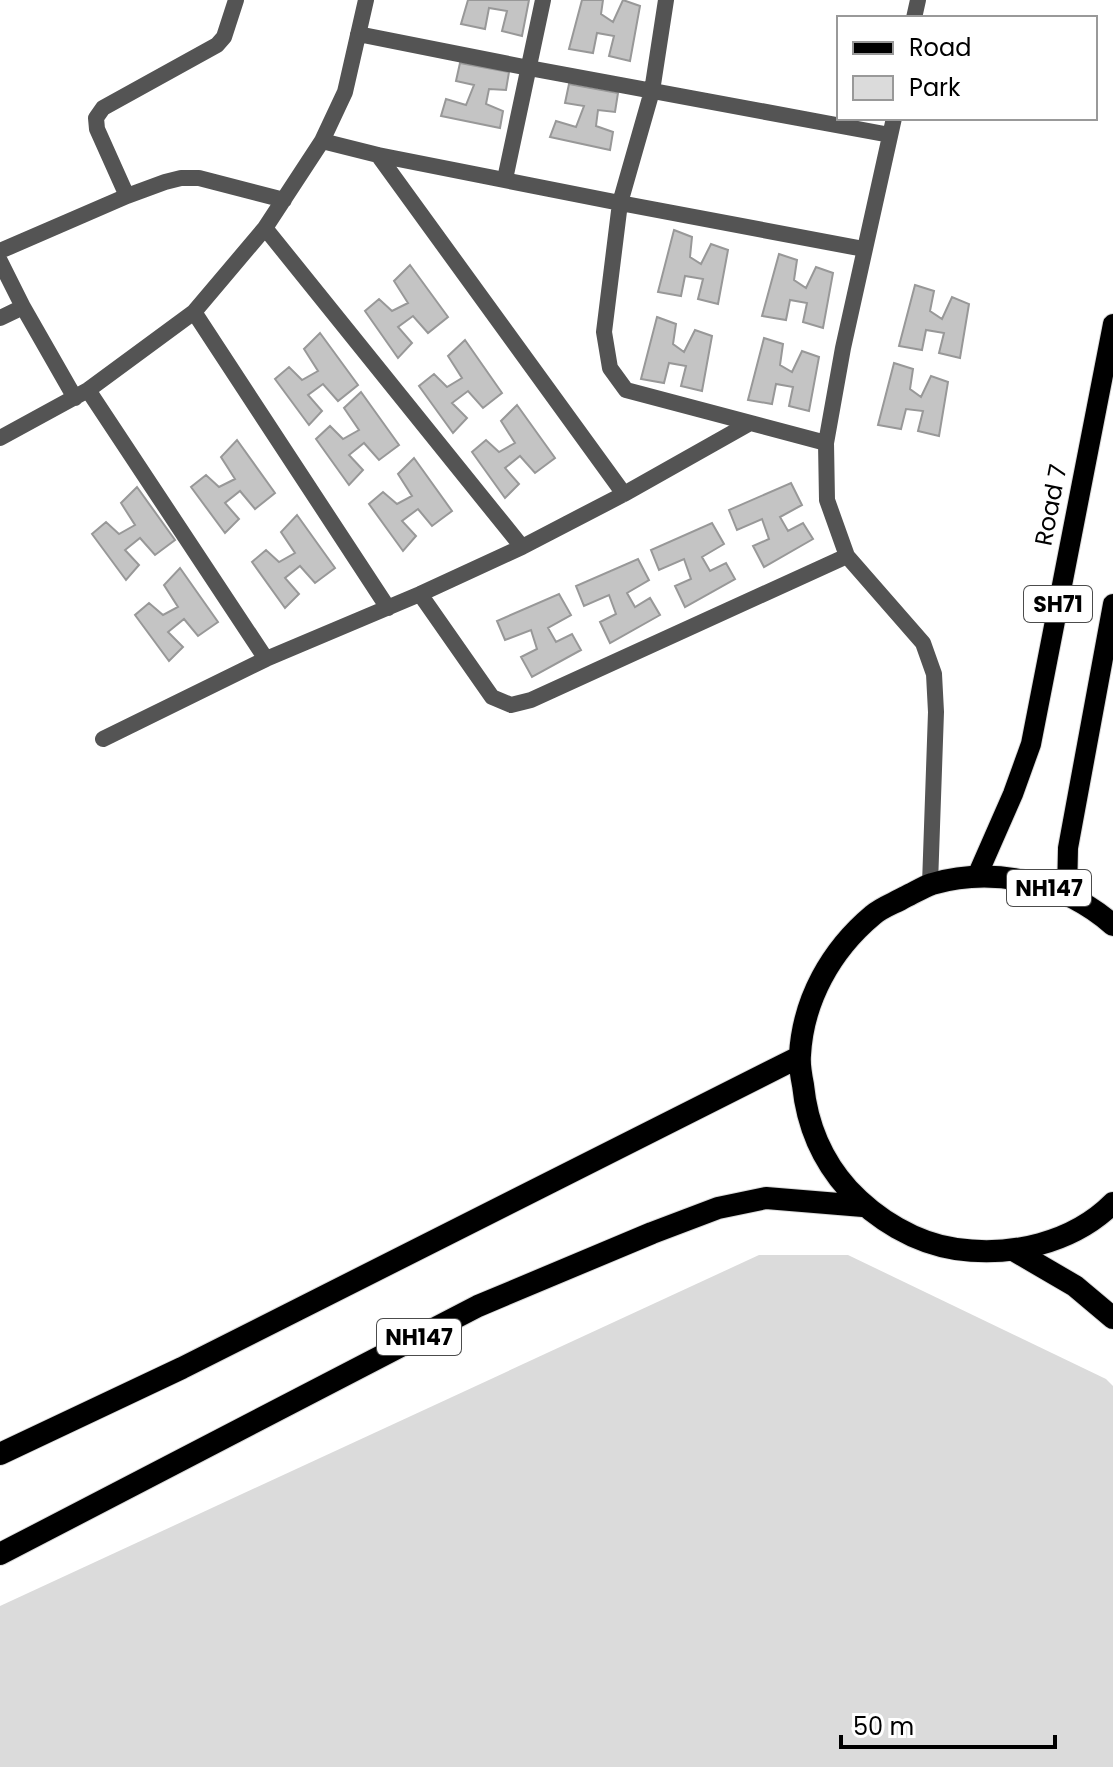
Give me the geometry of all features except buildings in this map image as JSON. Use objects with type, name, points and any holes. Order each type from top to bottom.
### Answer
[{"type":"highway","name":"NH147","points":[[1113,925],[1067,894],[1022,879],[977,876],[930,884],[875,913],[840,947],[817,984],[805,1018],[799,1057],[805,1110],[820,1149],[838,1178],[863,1206],[905,1233],[945,1248],[978,1253],[1015,1251],[1062,1238],[1104,1213],[1113,1203]]},
{"type":"highway","points":[[0,1454],[182,1368],[799,1057]]},
{"type":"highway","name":"NH147","points":[[0,1554],[478,1306],[652,1233],[718,1208],[766,1198],[863,1206]]},
{"type":"highway","points":[[1015,1251],[1075,1286],[1113,1318]]},
{"type":"main road","name":"Road 7","points":[[977,876],[1031,744],[1113,324]]},
{"type":"main road","name":"SH71","points":[[1067,894],[1068,848],[1113,604]]},
{"type":"street","points":[[127,196],[97,129],[96,118],[103,108],[217,45],[224,37],[236,0]]},
{"type":"street","points":[[0,438],[81,394],[194,312],[265,228],[322,141],[345,92],[366,0]]},
{"type":"street","points":[[505,179],[543,0]]},
{"type":"street","points":[[666,0],[652,91],[620,203],[604,332],[610,368],[626,390],[826,443]]},
{"type":"street","points":[[358,34],[652,91],[837,118]]},
{"type":"street","points":[[851,120],[892,126],[826,443],[827,500],[847,556],[923,643],[934,674],[936,712],[930,884]]},
{"type":"street","points":[[322,141],[378,155],[864,249]]},
{"type":"street","points":[[378,155],[624,494]]},
{"type":"street","points":[[0,251],[127,196],[181,178],[199,178],[284,200]]},
{"type":"street","points":[[265,228],[522,547]]},
{"type":"street","points":[[0,261],[23,307],[81,394],[266,659]]},
{"type":"street","points":[[0,318],[23,307]]},
{"type":"street","points":[[194,312],[388,608]]},
{"type":"street","points":[[103,739],[266,659],[522,547],[750,423]]},
{"type":"street","points":[[420,594],[492,697],[511,705],[531,700],[847,556]]},
{"type":"green space","points":[[759,1255],[848,1255],[1106,1379],[1113,1386],[1113,1767],[0,1767],[0,1606]]}]
